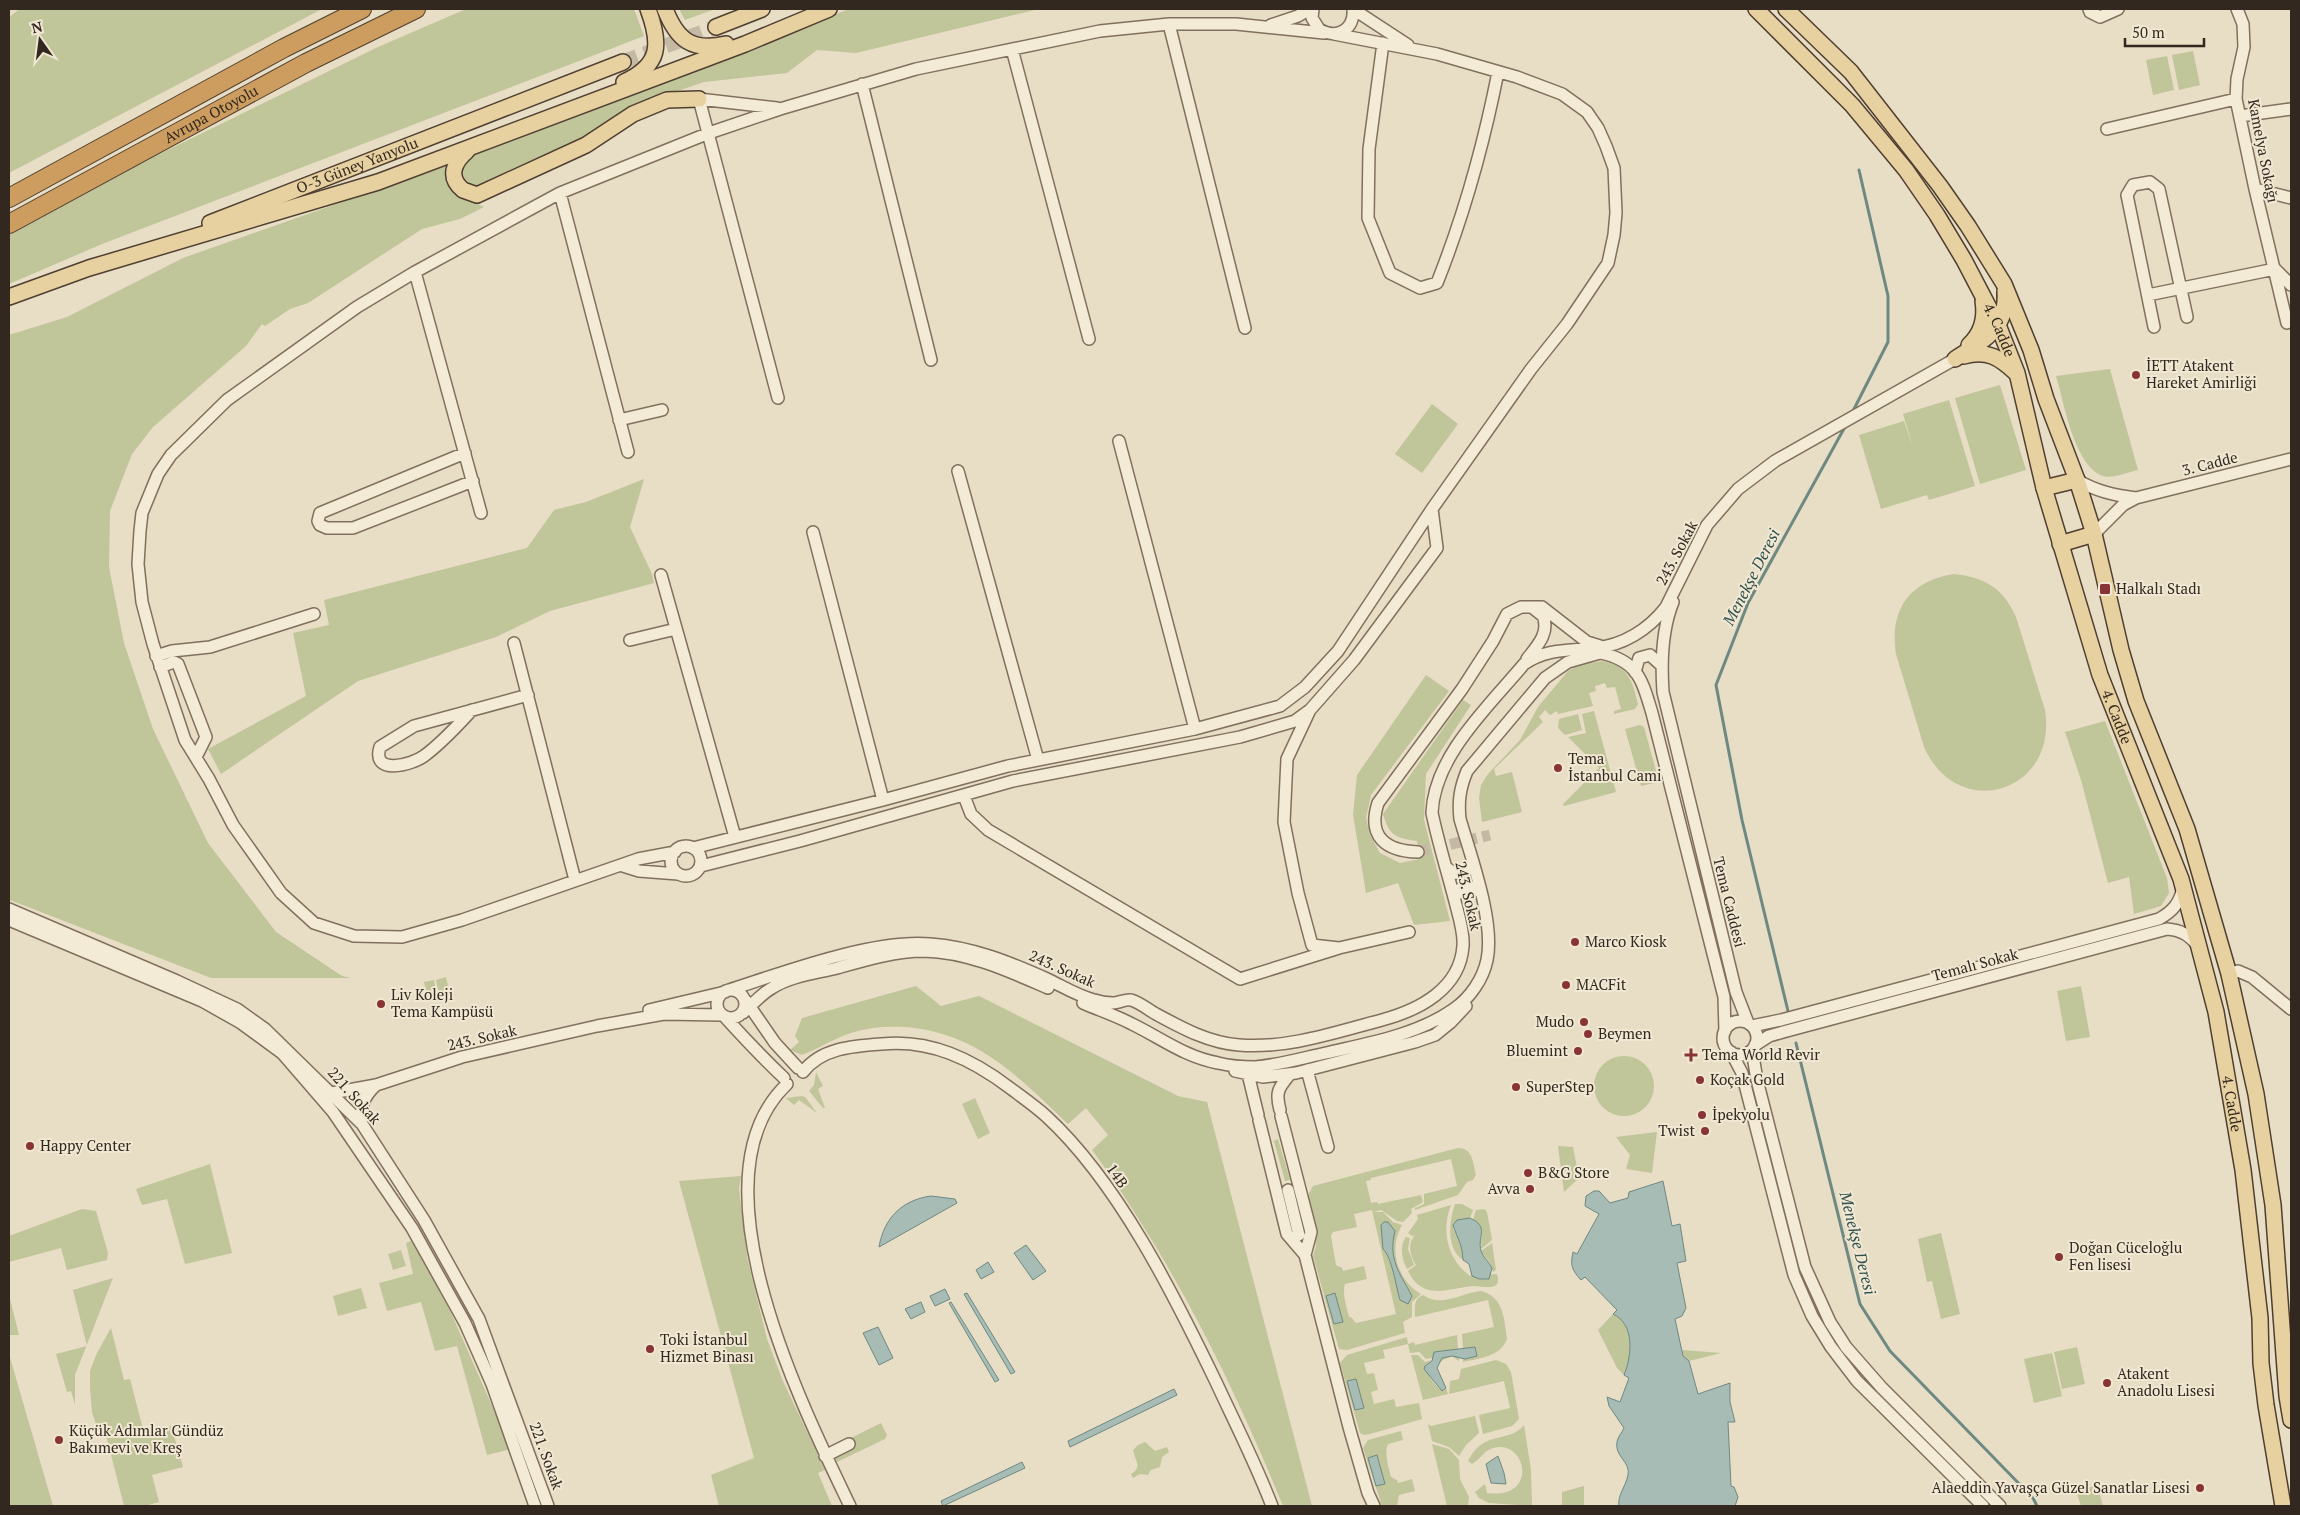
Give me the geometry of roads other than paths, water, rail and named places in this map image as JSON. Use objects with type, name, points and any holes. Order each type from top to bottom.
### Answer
[{"type":"highway","name":"Avrupa Otoyolu","points":[[9,198],[284,48],[362,9]]},
{"type":"highway","name":"Avrupa Otoyolu","points":[[9,224],[306,63],[416,9]]},
{"type":"main road","points":[[530,126],[637,76],[653,58],[657,46],[655,28],[648,9]]},
{"type":"main road","points":[[716,27],[762,9]]},
{"type":"main road","points":[[9,297],[89,268],[378,182],[530,126],[829,9]]},
{"type":"main road","name":"4. Cadde","points":[[1756,9],[1852,105],[1895,156],[1937,215],[1981,292],[1998,325],[2017,374],[2044,488],[2100,676],[2128,749],[2165,834],[2184,888],[2216,1012],[2240,1149],[2260,1318],[2261,1363],[2283,1506]]},
{"type":"main road","name":"4. Cadde","points":[[1786,9],[1851,72],[1896,127],[1968,226],[2004,284],[2031,350],[2046,399],[2077,480],[2094,534],[2121,650],[2136,701],[2187,829],[2229,974],[2256,1094],[2273,1205],[2287,1396],[2291,1420]]},
{"type":"main road","points":[[668,15],[680,36],[699,47],[724,44],[796,22]]},
{"type":"main road","name":"O-3 Güney Yanyolu","points":[[89,268],[338,174],[624,62]]},
{"type":"main road","points":[[471,148],[458,158],[453,175],[463,190],[477,195],[586,145],[633,114],[667,100],[699,98]]},
{"type":"main road","points":[[1955,359],[1988,338],[1998,325],[2006,298],[2004,284]]},
{"type":"main road","points":[[1955,359],[1978,336],[1983,324],[1984,307],[1981,292]]},
{"type":"main road","points":[[1955,359],[1971,354],[1986,353],[2000,358],[2017,374]]},
{"type":"main road","points":[[2044,488],[2077,480]]},
{"type":"main road","points":[[2060,544],[2094,534]]},
{"type":"street","points":[[1264,27],[1298,16],[1311,9],[1315,24],[1329,33],[1345,30],[1349,26],[1353,9]]},
{"type":"street","points":[[1353,9],[1413,49]]},
{"type":"street","points":[[2089,9],[2090,12],[2100,16],[2118,9]]},
{"type":"street","name":"Kamelya Sokağı","points":[[2237,9],[2242,24],[2244,47],[2237,79],[2236,99],[2255,190],[2287,323]]},
{"type":"street","points":[[1169,24],[1245,328]]},
{"type":"street","points":[[1169,24],[1236,24],[1264,27],[1329,33],[1437,54],[1562,94],[1587,112],[1598,128],[1614,168],[1616,214],[1608,263],[1432,509],[1338,651],[1306,686],[1280,706],[1195,729],[1008,766],[693,848],[683,846],[675,852],[638,859],[623,866],[575,880],[462,920],[402,937],[376,938],[344,934],[314,923],[281,893],[233,825],[179,727],[156,656],[142,602],[138,564],[142,512],[158,474],[189,436],[228,400],[357,307],[415,272],[560,193],[709,133],[780,108],[862,84],[916,70],[1100,31],[1169,24]]},
{"type":"street","points":[[1383,43],[1369,149],[1368,218],[1390,273],[1420,288],[1437,283],[1452,246],[1489,121],[1498,72]]},
{"type":"street","points":[[1012,49],[1089,339]]},
{"type":"street","points":[[862,84],[931,360]]},
{"type":"street","points":[[778,398],[699,98],[780,108]]},
{"type":"street","points":[[2107,129],[2236,99]]},
{"type":"street","points":[[2240,116],[2291,109]]},
{"type":"street","points":[[2154,327],[2127,196],[2133,185],[2150,182],[2159,189],[2187,317]]},
{"type":"street","points":[[2255,190],[2291,198]]},
{"type":"street","points":[[560,193],[628,452]]},
{"type":"street","points":[[2148,295],[2275,269],[2291,284]]},
{"type":"street","points":[[415,272],[481,513]]},
{"type":"street","name":"243. Sokak","points":[[598,1026],[630,1015],[727,991],[798,968],[859,952],[905,944],[930,944],[970,950],[998,958],[1092,1000],[1112,1003],[1131,1000],[1190,1032],[1214,1041],[1237,1045],[1263,1046],[1301,1041],[1403,1014],[1441,992],[1454,977],[1460,963],[1464,945],[1455,898],[1432,813],[1432,797],[1436,784],[1453,750],[1524,664],[1534,657],[1554,651],[1602,650],[1641,631],[1657,618],[1666,607],[1708,525],[1738,488],[1775,461],[1955,359]]},
{"type":"street","points":[[619,420],[662,410]]},
{"type":"street","points":[[1119,441],[1195,729]]},
{"type":"street","points":[[465,453],[320,513],[318,521],[320,525],[326,528],[353,528],[473,481]]},
{"type":"street","name":"3. Cadde","points":[[2136,498],[2291,459]]},
{"type":"street","points":[[958,471],[1038,760]]},
{"type":"street","points":[[2077,480],[2108,495],[2136,498]]},
{"type":"street","points":[[2094,534],[2123,505],[2136,498]]},
{"type":"street","points":[[623,866],[639,871],[692,875],[701,866],[800,842],[1014,781],[1240,736],[1295,721],[1310,710],[1354,660],[1436,548],[1432,509]]},
{"type":"street","points":[[813,532],[883,800]]},
{"type":"street","points":[[1410,544],[1419,540],[1425,540],[1436,548]]},
{"type":"street","points":[[1669,611],[1686,570]]},
{"type":"street","points":[[661,575],[734,837]]},
{"type":"street","points":[[1524,664],[1542,638],[1545,630],[1543,616],[1529,606]]},
{"type":"street","points":[[1418,852],[1401,852],[1384,844],[1375,827],[1375,811],[1378,803],[1462,689],[1493,641],[1507,614],[1514,609],[1529,606],[1542,607],[1587,642],[1623,659],[1635,672],[1652,713],[1703,909],[1724,997],[1724,1042],[1742,1073],[1792,1265],[1812,1316],[1831,1347],[1857,1381],[1983,1506]]},
{"type":"street","name":"243. Sokak","points":[[746,1006],[772,988],[818,972],[906,952],[925,951],[989,963],[1132,1024],[1179,1051],[1217,1063],[1254,1067],[1278,1064],[1372,1042],[1418,1028],[1456,1008],[1478,984],[1487,960],[1489,934],[1480,892],[1460,819],[1458,801],[1461,785],[1467,770],[1545,678],[1568,662],[1635,641],[1650,632],[1669,611]]},
{"type":"street","name":"Tema Caddesi","points":[[1669,611],[1662,665],[1663,692],[1736,992],[1750,1025]]},
{"type":"street","points":[[156,656],[172,651],[210,647],[314,614]]},
{"type":"street","points":[[630,640],[676,628]]},
{"type":"street","points":[[514,643],[575,880]]},
{"type":"street","points":[[1635,672],[1639,658],[1644,656],[1650,655],[1662,665]]},
{"type":"street","points":[[160,667],[174,662],[178,664],[206,738],[196,757]]},
{"type":"street","points":[[472,710],[423,757],[394,766],[387,766],[382,763],[378,754],[380,748],[414,726],[472,710],[528,695]]},
{"type":"street","points":[[1305,959],[1312,944],[1298,893],[1284,822],[1287,760],[1310,710]]},
{"type":"street","points":[[964,796],[971,814],[988,830],[1240,979],[1339,948],[1409,932]]},
{"type":"street","points":[[693,848],[700,854],[701,866]]},
{"type":"street","points":[[675,852],[671,862],[678,874]]},
{"type":"street","points":[[1447,868],[1453,873],[1461,873],[1468,869],[1472,861]]},
{"type":"street","points":[[1455,898],[1458,891],[1464,886],[1473,887],[1480,892]]},
{"type":"street","points":[[1725,1031],[1733,1023],[1750,1025],[1781,1020],[2159,919],[2170,912],[2178,902],[2184,888]]},
{"type":"street","name":"221. Sokak","points":[[9,909],[177,980],[237,1009],[265,1028],[362,1124],[424,1220],[479,1320],[548,1506]]},
{"type":"street","name":"221. Sokak","points":[[9,920],[202,1001],[241,1023],[282,1053],[333,1112],[412,1228],[465,1323],[492,1384],[535,1506]]},
{"type":"street","name":"Temalı Sokak","points":[[1754,1048],[1769,1036],[2167,929],[2184,932],[2192,938],[2199,948]]},
{"type":"street","points":[[1312,944],[1339,948]]},
{"type":"street","points":[[2229,974],[2238,971],[2252,977],[2291,1009]]},
{"type":"street","points":[[1217,1063],[1239,1073],[1263,1077],[1308,1070],[1415,1042],[1435,1035],[1463,1010],[1478,984]]},
{"type":"street","points":[[723,1016],[733,1019],[746,1006],[739,992],[727,991],[718,998],[717,1003],[723,1016],[786,1081],[766,1109],[749,1155],[746,1188],[749,1216],[760,1277],[780,1347],[826,1456],[850,1506]]},
{"type":"street","name":"14B","points":[[746,1006],[775,1043],[801,1070],[811,1061],[824,1054],[857,1046],[897,1042],[936,1047],[972,1062],[1045,1115],[1092,1167],[1135,1230],[1202,1352],[1272,1506]]},
{"type":"street","name":"243. Sokak","points":[[332,1093],[376,1086],[462,1057],[598,1026],[664,1014],[723,1016]]},
{"type":"street","points":[[1750,1025],[1757,1036],[1754,1048],[1757,1080],[1805,1267],[1818,1300],[1846,1347],[1882,1388],[2000,1506]]},
{"type":"street","points":[[1731,1052],[1742,1055],[1754,1048]]},
{"type":"street","points":[[1308,1070],[1328,1147]]},
{"type":"street","points":[[1248,1074],[1287,1234],[1304,1255],[1368,1493],[1374,1506]]},
{"type":"street","points":[[1290,1074],[1278,1089],[1276,1097],[1311,1232],[1304,1255]]},
{"type":"street","points":[[362,1124],[361,1111],[363,1100],[376,1086]]},
{"type":"street","points":[[1263,1133],[1284,1128]]},
{"type":"street","points":[[1288,1190],[1295,1184],[1298,1178]]},
{"type":"street","points":[[1276,1183],[1288,1190],[1298,1235]]},
{"type":"street","points":[[826,1456],[849,1444]]},
{"type":"water","points":[[1663,1181],[1672,1226],[1680,1224],[1686,1261],[1677,1263],[1686,1308],[1682,1316],[1675,1319],[1683,1356],[1689,1361],[1698,1394],[1730,1383],[1730,1402],[1735,1422],[1728,1422],[1731,1486],[1734,1487],[1738,1497],[1735,1506],[1619,1506],[1619,1498],[1628,1475],[1627,1466],[1617,1447],[1618,1438],[1624,1428],[1609,1406],[1607,1397],[1620,1402],[1629,1378],[1624,1375],[1629,1359],[1630,1341],[1625,1325],[1613,1314],[1617,1310],[1585,1277],[1581,1280],[1572,1268],[1572,1257],[1573,1252],[1577,1254],[1599,1214],[1585,1206],[1586,1196],[1594,1191],[1599,1191],[1610,1203],[1628,1198],[1629,1192]]},
{"type":"water","points":[[931,1196],[955,1199],[957,1203],[879,1247],[885,1227],[896,1212],[911,1202]]},
{"type":"water","points":[[1470,1218],[1476,1221],[1481,1228],[1481,1251],[1492,1268],[1489,1279],[1479,1279],[1472,1276],[1469,1264],[1463,1260],[1461,1245],[1453,1225],[1457,1220]]},
{"type":"water","points":[[1384,1222],[1388,1222],[1395,1231],[1393,1241],[1394,1258],[1412,1296],[1408,1304],[1400,1300],[1389,1259],[1383,1249],[1381,1225]]},
{"type":"water","points":[[1026,1245],[1046,1271],[1033,1280],[1014,1253]]},
{"type":"water","points":[[988,1262],[994,1272],[981,1279],[976,1270]]},
{"type":"water","points":[[945,1289],[950,1299],[935,1306],[930,1296]]},
{"type":"water","points":[[967,1293],[1015,1372],[1011,1374],[964,1294]]},
{"type":"water","points":[[1335,1293],[1343,1322],[1334,1324],[1326,1296]]},
{"type":"water","points":[[921,1302],[925,1312],[911,1319],[905,1309]]},
{"type":"water","points":[[951,1302],[999,1380],[995,1382],[949,1303]]},
{"type":"water","points":[[878,1327],[893,1358],[879,1365],[863,1333]]},
{"type":"water","points":[[1475,1347],[1477,1356],[1465,1359],[1452,1356],[1442,1358],[1437,1368],[1446,1388],[1442,1391],[1424,1369],[1432,1361],[1434,1352]]},
{"type":"water","points":[[1356,1379],[1364,1408],[1355,1410],[1347,1381]]},
{"type":"water","points":[[1174,1389],[1177,1395],[1070,1447],[1068,1441]]},
{"type":"water","points":[[1377,1455],[1385,1484],[1376,1486],[1368,1458]]},
{"type":"water","points":[[1498,1456],[1506,1484],[1491,1483],[1486,1464]]},
{"type":"water","points":[[1022,1462],[1025,1468],[943,1506],[941,1501]]},
{"type":"waterway","name":"Menekşe Deresi","points":[[1852,413],[1888,342],[1888,296],[1859,170]]},
{"type":"waterway","name":"Menekşe Deresi","points":[[1788,1011],[1742,820],[1716,685],[1748,603],[1846,425]]},
{"type":"waterway","name":"Menekşe Deresi","points":[[1796,1043],[1860,1304],[1890,1351],[2033,1498],[2037,1506]]},
{"type":"tunnel","points":[[623,62],[716,27]]},
{"type":"tunnel","points":[[1418,852],[1490,835]]},
{"type":"place","name":"İETT Atakent Hareket Amirliği","points":[[2136,375]]},
{"type":"place","name":"Halkalı Stadı","points":[[2105,589]]},
{"type":"place","name":"Tema İstanbul Cami","points":[[1558,768]]},
{"type":"place","name":"Marco Kiosk","points":[[1575,942]]},
{"type":"place","name":"MACFit","points":[[1566,985]]},
{"type":"place","name":"Liv Koleji Tema Kampüsü","points":[[381,1004]]},
{"type":"place","name":"Mudo","points":[[1584,1022]]},
{"type":"place","name":"Beymen","points":[[1588,1034]]},
{"type":"place","name":"Bluemint","points":[[1578,1051]]},
{"type":"place","name":"Tema World Revir","points":[[1691,1055]]},
{"type":"place","name":"Koçak Gold","points":[[1700,1080]]},
{"type":"place","name":"SuperStep","points":[[1516,1087]]},
{"type":"place","name":"İpekyolu","points":[[1702,1115]]},
{"type":"place","name":"Twist","points":[[1705,1131]]},
{"type":"place","name":"Happy Center","points":[[30,1146]]},
{"type":"place","name":"B&G Store","points":[[1528,1173]]},
{"type":"place","name":"Avva","points":[[1530,1189]]},
{"type":"place","name":"Doğan Cüceloğlu Fen lisesi","points":[[2059,1257]]},
{"type":"place","name":"Toki İstanbul Hizmet Binası","points":[[650,1349]]},
{"type":"place","name":"Atakent Anadolu Lisesi","points":[[2107,1383]]},
{"type":"place","name":"Küçük Adımlar Gündüz Bakımevi ve Kreş","points":[[59,1440]]},
{"type":"place","name":"Alaeddin Yavaşça Güzel Sanatlar Lisesi","points":[[2200,1488]]}]
